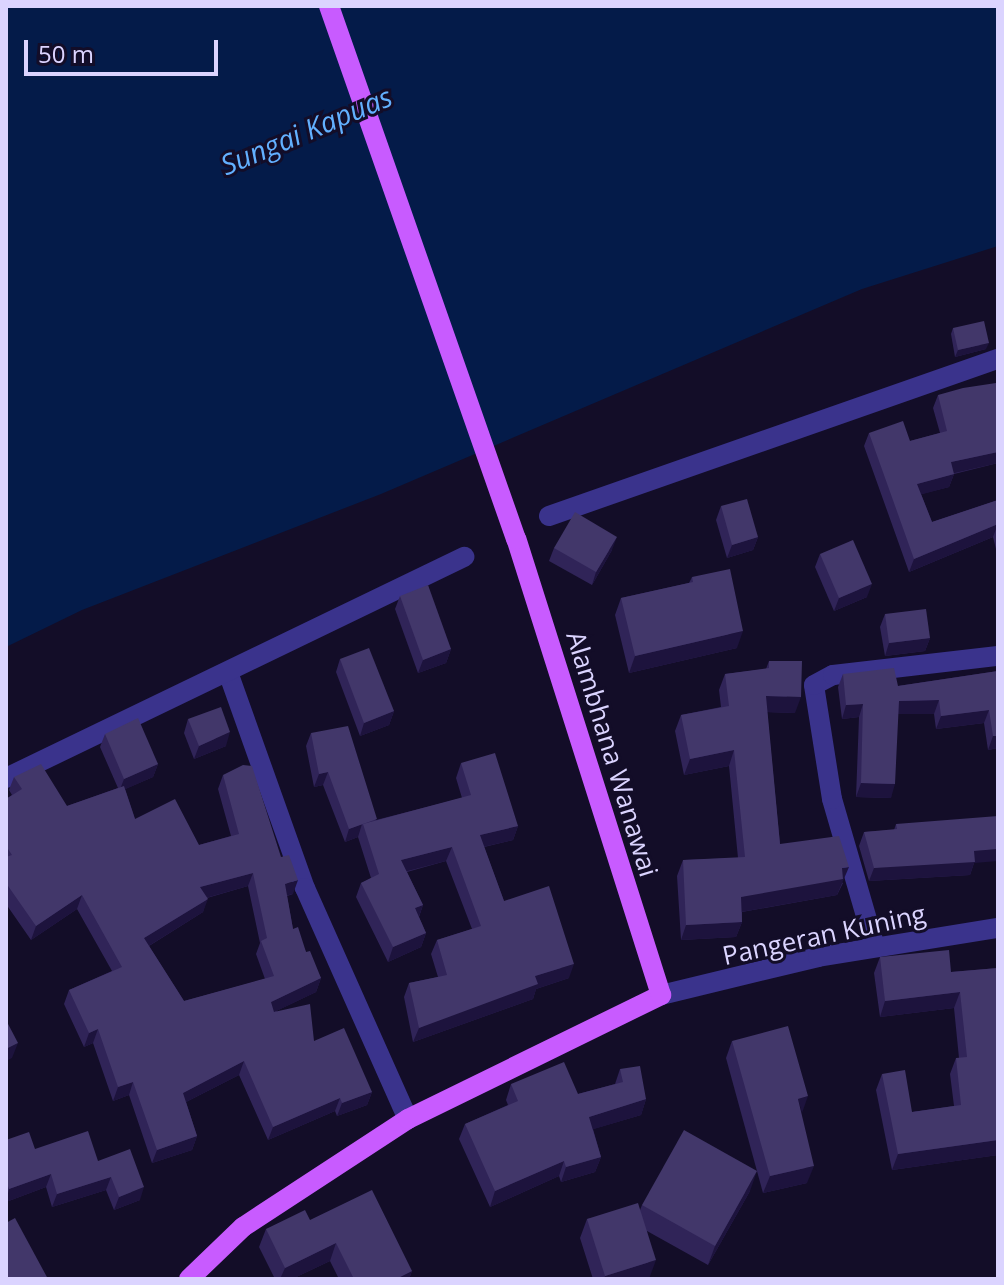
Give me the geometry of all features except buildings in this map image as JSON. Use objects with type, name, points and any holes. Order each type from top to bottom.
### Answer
[{"type":"main road","name":"Alambhana Wanawai","points":[[329,6],[402,204],[661,995]]},
{"type":"main road","points":[[189,1279],[243,1227],[408,1119],[661,995]]},
{"type":"street","points":[[549,516],[998,359]]},
{"type":"street","points":[[6,778],[229,675],[464,557]]},
{"type":"street","points":[[875,947],[832,799],[814,685],[833,675],[998,656]]},
{"type":"street","points":[[229,675],[305,888],[408,1119]]},
{"type":"street","name":"Pangeran Kuning","points":[[661,995],[875,947],[998,928]]},
{"type":"water","name":"Sungai Kapuas","points":[[6,6],[998,6],[998,246],[862,289],[381,494],[82,610],[6,647]]}]
